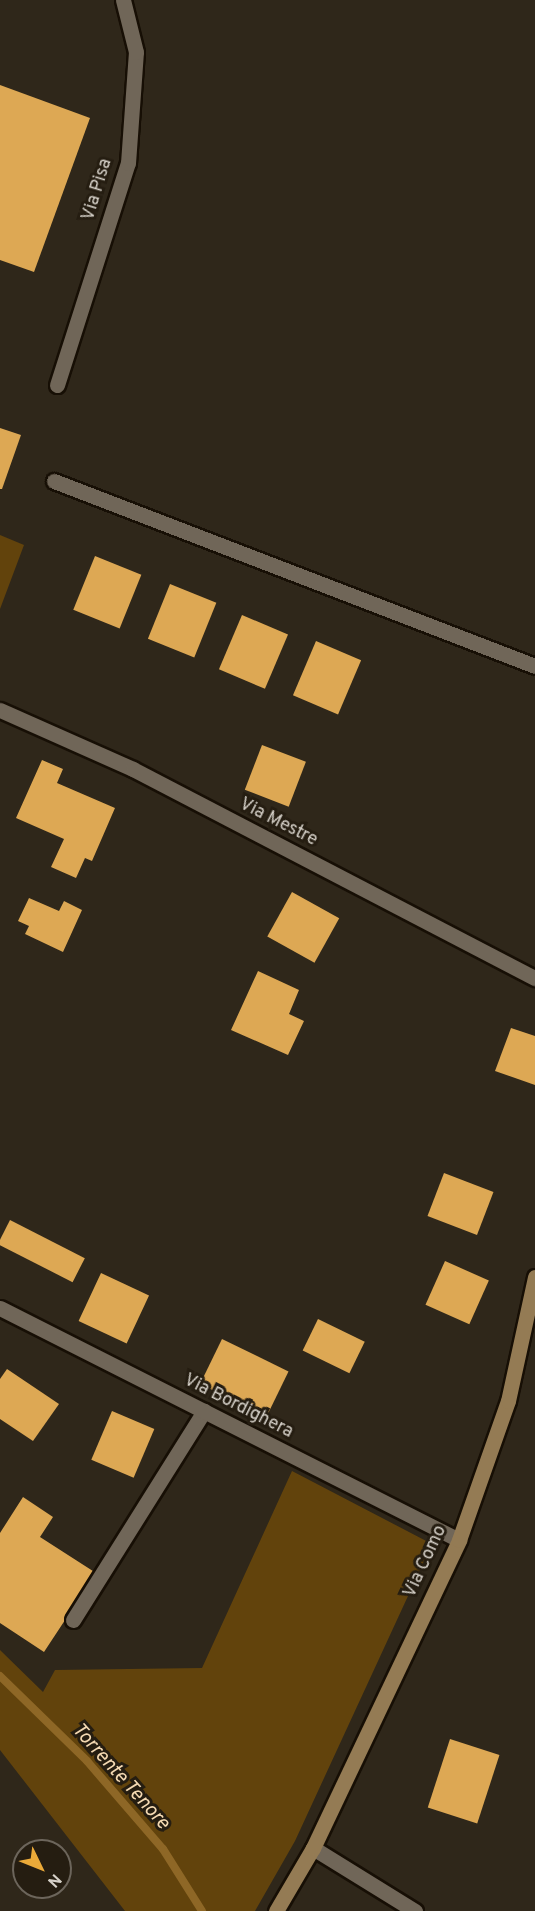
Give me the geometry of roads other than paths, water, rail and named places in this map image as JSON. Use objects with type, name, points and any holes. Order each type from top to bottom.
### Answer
[{"type":"main road","name":"Via Como","points":[[276,1911],[313,1848],[459,1540],[508,1401],[535,1277]]},
{"type":"street","name":"Via Pisa","points":[[57,385],[128,163],[136,52],[123,0]]},
{"type":"street","points":[[54,481],[535,666]]},
{"type":"street","name":"Via Mestre","points":[[0,710],[133,770],[535,978]]},
{"type":"street","name":"Via Bordighera","points":[[0,1308],[459,1540]]},
{"type":"street","points":[[73,1620],[204,1411]]},
{"type":"street","points":[[313,1848],[415,1911]]},
{"type":"waterway","name":"Torrente Tenore","points":[[0,1676],[87,1761],[163,1849],[202,1911]]}]
